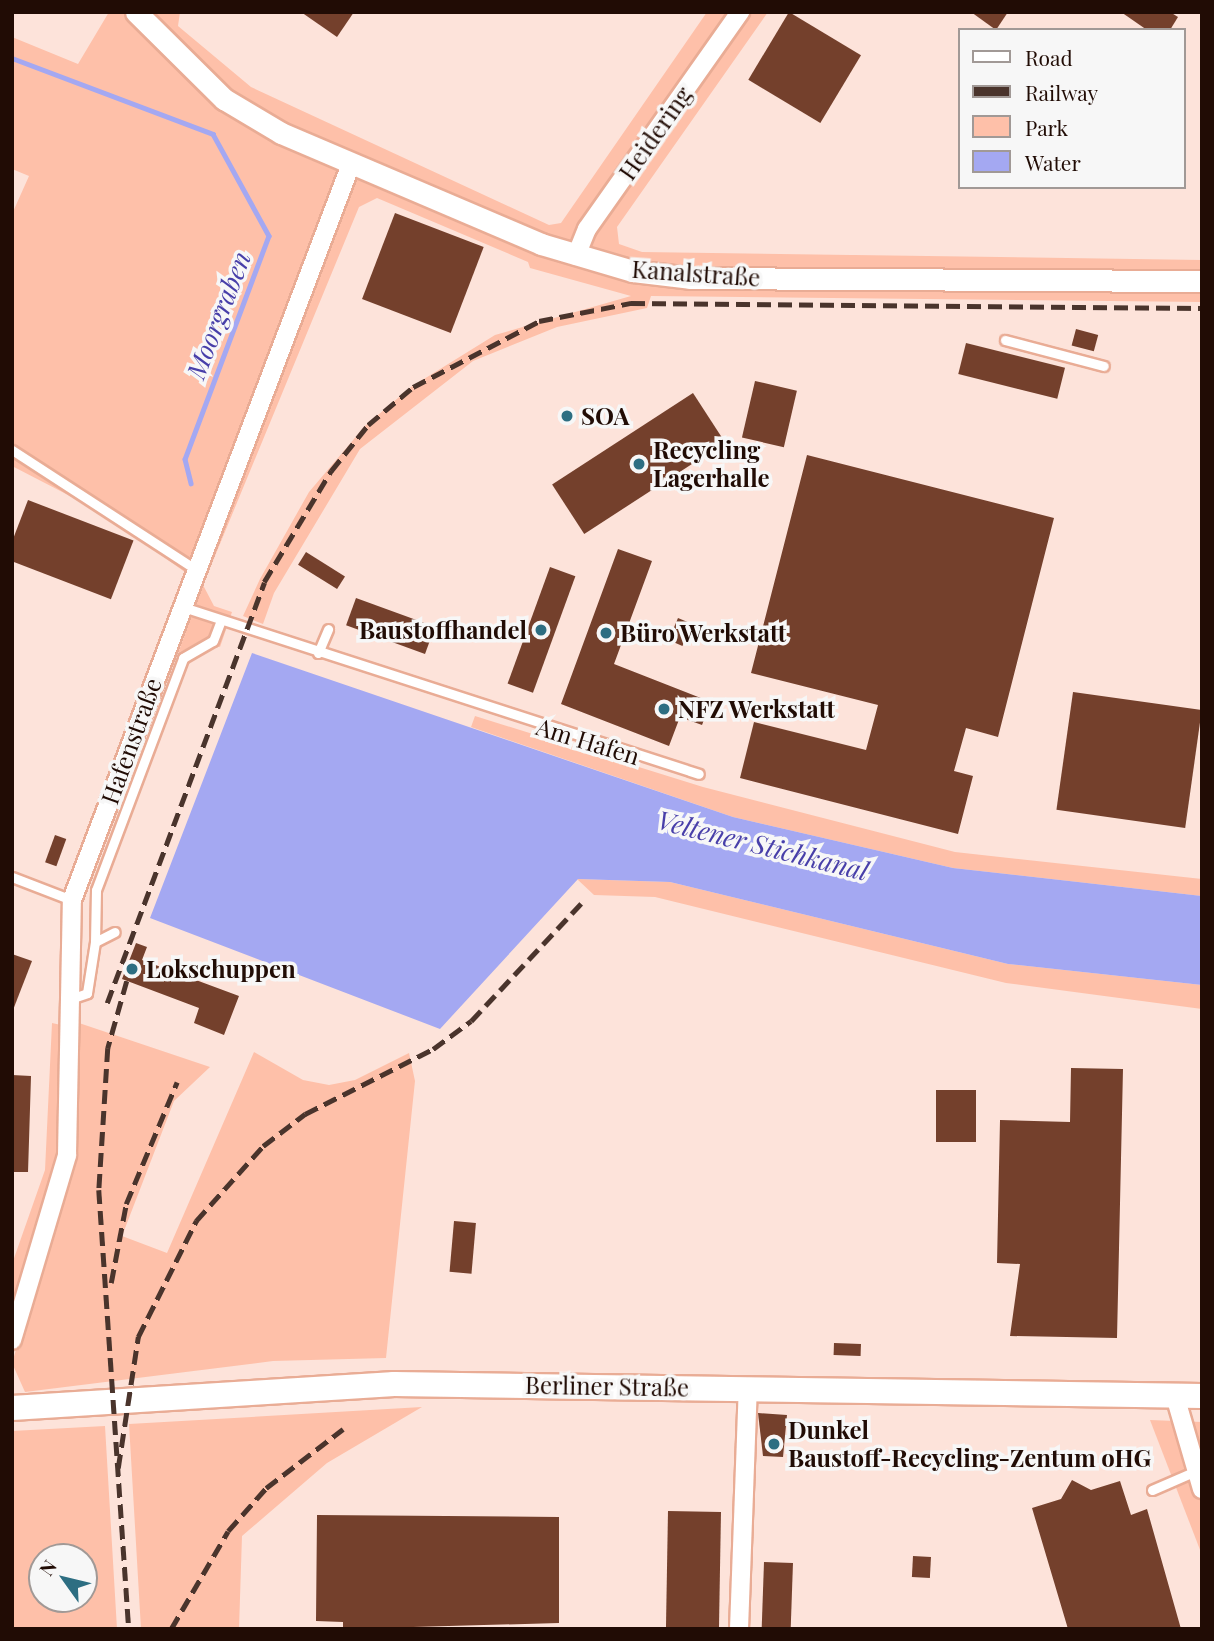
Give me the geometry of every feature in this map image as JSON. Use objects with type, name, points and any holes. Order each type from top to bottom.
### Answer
[{"type":"main road","name":"Berliner Straße","points":[[12,1408],[394,1384],[748,1387],[1202,1396]]},
{"type":"street","name":"Heidering","points":[[576,256],[587,229],[740,12]]},
{"type":"street","name":"Kanalstraße","points":[[141,14],[224,99],[351,164],[576,256],[690,278],[1202,281]]},
{"type":"street","name":"Hafenstraße","points":[[12,1340],[67,1155],[72,900],[195,569],[351,164]]},
{"type":"street","points":[[739,1629],[748,1387]]},
{"type":"street","points":[[1175,1396],[1202,1489]]},
{"type":"lane","points":[[1005,340],[1104,366]]},
{"type":"lane","points":[[12,450],[195,569]]},
{"type":"lane","points":[[69,1000],[87,993],[95,942],[96,890],[183,659],[213,641],[224,621],[181,607]]},
{"type":"lane","name":"Am Hafen","points":[[224,621],[450,693],[478,707],[699,774]]},
{"type":"lane","points":[[318,653],[328,629]]},
{"type":"lane","points":[[12,877],[72,900]]},
{"type":"lane","points":[[95,942],[115,932]]},
{"type":"lane","points":[[1152,1490],[1196,1471]]},
{"type":"green space","points":[[109,12],[180,12],[178,26],[251,87],[549,225],[561,223],[707,12],[768,12],[617,227],[619,244],[642,252],[1202,260],[1202,302],[651,296],[647,308],[557,327],[473,361],[360,449],[274,593],[263,624],[243,616],[260,579],[309,492],[365,426],[411,387],[495,335],[631,296],[530,268],[528,262],[377,198],[359,207],[203,585],[101,512],[12,466],[12,214],[29,176],[12,169],[12,37],[78,64]]},
{"type":"green space","points":[[203,585],[214,606],[232,612],[220,647],[203,641],[178,653]]},
{"type":"green space","points":[[475,716],[703,787],[955,852],[1202,879],[1202,896],[953,868],[733,817],[471,727]]},
{"type":"green space","points":[[577,879],[670,882],[1008,964],[1202,985],[1202,1009],[1006,983],[655,897],[594,895]]},
{"type":"green space","points":[[52,1023],[61,1025],[57,1170],[12,1303],[12,1264],[45,1170]]},
{"type":"green space","points":[[79,1023],[210,1067],[174,1101],[122,1236],[167,1253],[254,1052],[303,1080],[329,1085],[355,1080],[409,1053],[415,1081],[386,1358],[273,1361],[25,1392],[12,1363],[77,1147]]},
{"type":"green space","points":[[422,1407],[327,1463],[242,1536],[239,1629],[141,1629],[129,1424]]},
{"type":"green space","points":[[1150,1420],[1202,1422],[1202,1555]]},
{"type":"green space","points":[[105,1426],[117,1629],[12,1629],[12,1431]]},
{"type":"water","name":"Veltener Stichkanal","points":[[252,653],[733,817],[953,868],[1202,896],[1202,985],[1008,964],[670,882],[578,879],[440,1029],[150,918]]},
{"type":"building","points":[[301,12],[354,12],[337,37]]},
{"type":"building","points":[[789,12],[861,55],[820,123],[748,80]]},
{"type":"building","points":[[971,12],[1008,12],[997,28],[993,28]]},
{"type":"building","points":[[1121,12],[1170,12],[1178,17],[1171,28],[1144,28]]},
{"type":"building","points":[[395,213],[484,247],[451,333],[362,299]]},
{"type":"building","points":[[1076,329],[1098,335],[1094,351],[1072,345]]},
{"type":"building","points":[[966,343],[1065,368],[1057,399],[958,374]]},
{"type":"building","points":[[755,381],[797,391],[784,447],[742,438]]},
{"type":"building","name":"Recycling Lagerhalle","points":[[693,393],[725,442],[584,534],[552,484]]},
{"type":"building","points":[[807,455],[1054,518],[998,737],[966,728],[954,771],[973,776],[958,834],[740,778],[754,722],[866,750],[878,705],[751,673]]},
{"type":"building","points":[[28,500],[133,540],[111,599],[12,561],[12,542]]},
{"type":"building","points":[[618,549],[652,561],[614,664],[711,702],[702,725],[680,717],[669,746],[561,704]]},
{"type":"building","points":[[306,552],[345,576],[337,589],[298,565]]},
{"type":"building","name":"Baustoffhandel","points":[[550,567],[575,576],[533,693],[508,684]]},
{"type":"building","points":[[356,598],[435,627],[425,654],[346,625]]},
{"type":"building","points":[[678,618],[692,624],[682,646],[669,640]]},
{"type":"building","points":[[1073,692],[1202,710],[1185,828],[1056,810]]},
{"type":"building","points":[[55,835],[66,839],[56,866],[45,862]]},
{"type":"building","points":[[136,943],[147,947],[142,960],[239,996],[224,1035],[194,1023],[199,1008],[122,979]]},
{"type":"building","points":[[12,954],[32,961],[13,1010],[12,1010]]},
{"type":"building","points":[[1071,1068],[1123,1069],[1117,1338],[1010,1336],[1020,1264],[997,1263],[1000,1120],[1070,1122]]},
{"type":"building","points":[[12,1075],[31,1076],[28,1172],[12,1172]]},
{"type":"building","points":[[936,1090],[976,1090],[976,1142],[936,1142]]},
{"type":"building","points":[[454,1221],[476,1223],[471,1274],[450,1272]]},
{"type":"building","points":[[834,1343],[861,1344],[861,1356],[834,1355]]},
{"type":"building","name":"Dunkel Baustoff-Recycling-Zentum oHG","points":[[758,1413],[787,1415],[783,1457],[763,1456]]},
{"type":"building","points":[[1072,1480],[1091,1490],[1120,1481],[1131,1515],[1147,1509],[1181,1629],[1068,1629],[1032,1508],[1061,1499]]},
{"type":"building","points":[[668,1511],[721,1512],[719,1628],[666,1627]]},
{"type":"building","points":[[317,1515],[559,1517],[559,1623],[343,1629],[343,1622],[316,1621]]},
{"type":"building","points":[[913,1556],[931,1557],[930,1578],[912,1577]]},
{"type":"building","points":[[764,1562],[793,1563],[791,1629],[762,1629]]},
{"type":"waterway","name":"Moorgraben","points":[[12,58],[213,134],[269,236],[185,459],[191,483]]},
{"type":"railway","points":[[107,1003],[264,582],[331,471],[368,425],[413,387],[539,321],[631,303],[1202,308]]},
{"type":"railway","points":[[118,1468],[138,1337],[196,1221],[263,1146],[305,1114],[433,1049],[471,1021],[586,898]]},
{"type":"railway","points":[[127,981],[108,1048],[99,1190],[129,1629]]},
{"type":"railway","points":[[111,1283],[126,1204],[177,1082]]},
{"type":"railway","points":[[171,1629],[228,1531],[266,1488],[343,1429]]},
{"type":"place","name":"SOA","points":[[567,416]]},
{"type":"place","name":"Recycling Lagerhalle","points":[[639,464]]},
{"type":"place","name":"Baustoffhandel","points":[[541,630]]},
{"type":"place","name":"Büro Werkstatt","points":[[606,633]]},
{"type":"place","name":"NFZ Werkstatt","points":[[664,709]]},
{"type":"place","name":"Lokschuppen","points":[[132,969]]},
{"type":"place","name":"Dunkel Baustoff-Recycling-Zentum oHG","points":[[774,1444]]}]
